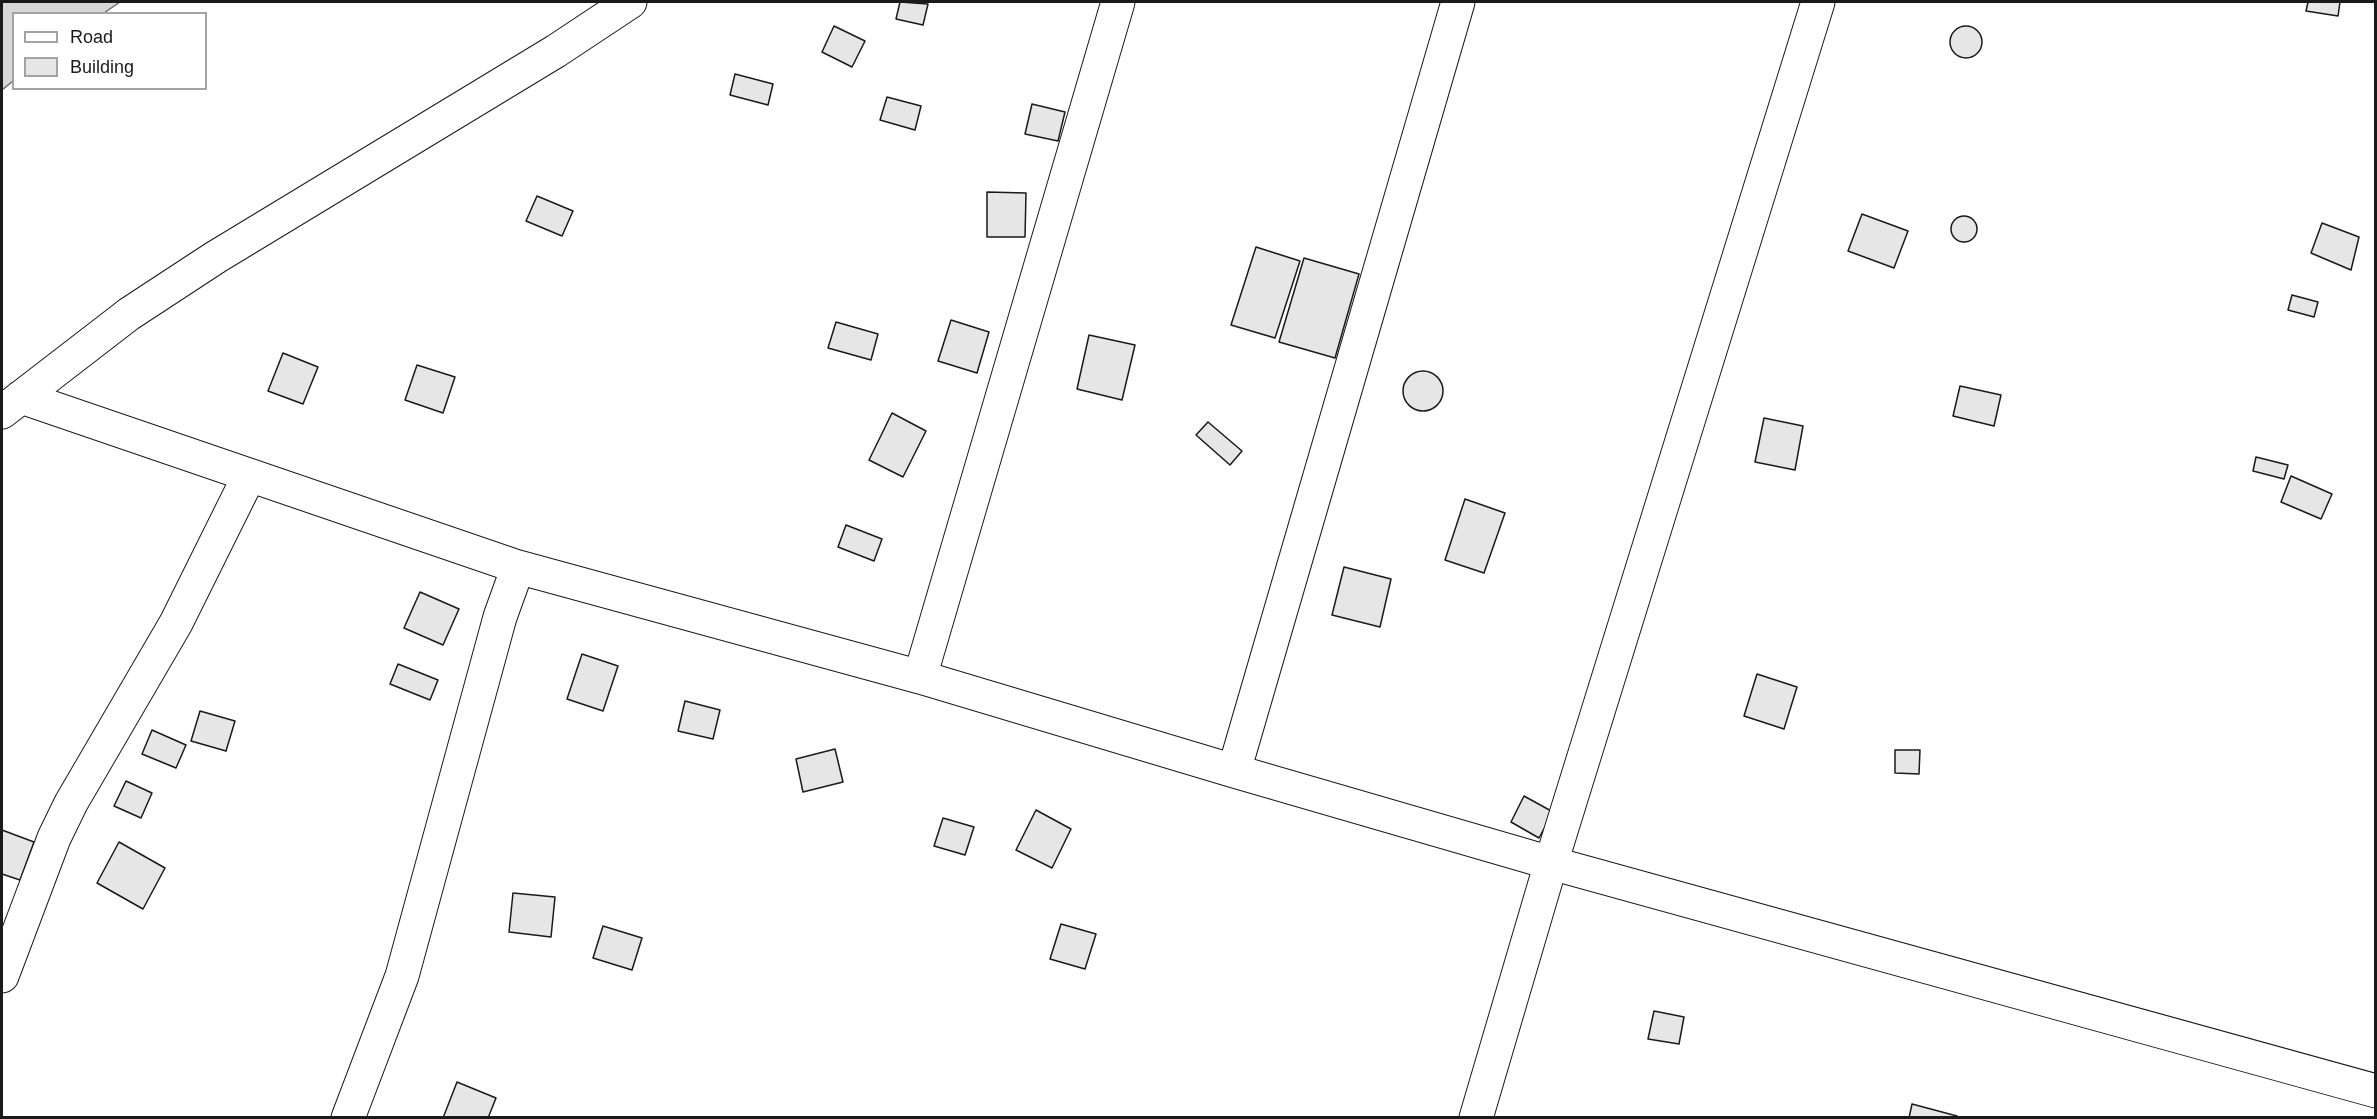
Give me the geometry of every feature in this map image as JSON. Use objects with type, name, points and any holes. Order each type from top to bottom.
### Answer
[{"type":"street","points":[[11,405],[129,314],[216,257],[546,58],[630,2]]},
{"type":"street","points":[[920,677],[1118,2]]},
{"type":"street","points":[[1234,771],[1458,2]]},
{"type":"street","points":[[1476,1118],[1551,863],[1818,2]]},
{"type":"street","points":[[11,405],[249,476],[519,567],[920,677],[1551,863],[2376,1091]]},
{"type":"street","points":[[2,976],[54,838],[71,803],[176,623],[249,476]]},
{"type":"street","points":[[348,1118],[402,976],[500,617],[519,567]]},
{"type":"shaded area","points":[[2,2],[120,2],[105,12],[12,12],[12,82],[2,90]]},
{"type":"building","points":[[900,2],[928,4],[923,25],[896,19]]},
{"type":"building","points":[[2308,2],[2340,2],[2338,16],[2306,11]]},
{"type":"building","points":[[834,26],[865,41],[852,67],[822,52]]},
{"type":"building","points":[[1966,26],[1977,31],[1982,42],[1977,53],[1966,58],[1955,53],[1950,42],[1955,31]]},
{"type":"building","points":[[735,74],[773,84],[768,105],[730,95]]},
{"type":"building","points":[[887,97],[921,106],[915,130],[880,120]]},
{"type":"building","points":[[1032,104],[1065,112],[1058,141],[1025,134]]},
{"type":"building","points":[[987,192],[1026,193],[1025,237],[987,237]]},
{"type":"building","points":[[537,196],[573,211],[562,236],[526,221]]},
{"type":"building","points":[[1862,214],[1908,231],[1894,268],[1848,251]]},
{"type":"building","points":[[1964,216],[1974,219],[1977,229],[1974,239],[1964,242],[1954,239],[1951,229],[1954,219]]},
{"type":"building","points":[[2322,223],[2359,237],[2351,270],[2311,253]]},
{"type":"building","points":[[1256,247],[1300,261],[1275,338],[1231,325]]},
{"type":"building","points":[[1304,258],[1359,274],[1335,358],[1279,342]]},
{"type":"building","points":[[2292,295],[2318,302],[2314,317],[2288,310]]},
{"type":"building","points":[[951,320],[989,332],[977,373],[938,361]]},
{"type":"building","points":[[836,322],[878,334],[871,360],[828,348]]},
{"type":"building","points":[[1089,335],[1135,345],[1122,400],[1077,389]]},
{"type":"building","points":[[283,353],[318,367],[303,404],[268,391]]},
{"type":"building","points":[[417,365],[455,377],[443,413],[405,400]]},
{"type":"building","points":[[1423,371],[1431,372],[1437,377],[1442,383],[1442,399],[1437,405],[1431,410],[1423,411],[1415,410],[1409,405],[1404,399],[1403,391],[1404,383],[1409,377],[1415,372]]},
{"type":"building","points":[[1960,386],[2001,395],[1994,426],[1953,416]]},
{"type":"building","points":[[892,413],[926,431],[903,477],[869,460]]},
{"type":"building","points":[[1764,418],[1803,426],[1795,470],[1755,462]]},
{"type":"building","points":[[1208,422],[1242,451],[1230,465],[1196,435]]},
{"type":"building","points":[[2256,457],[2288,465],[2284,479],[2253,471]]},
{"type":"building","points":[[2291,476],[2332,494],[2321,519],[2281,502]]},
{"type":"building","points":[[1465,499],[1505,513],[1484,573],[1445,560]]},
{"type":"building","points":[[846,525],[882,539],[874,561],[838,547]]},
{"type":"building","points":[[1344,567],[1391,579],[1380,627],[1332,615]]},
{"type":"building","points":[[420,592],[459,609],[443,645],[404,628]]},
{"type":"building","points":[[582,654],[618,666],[603,711],[567,699]]},
{"type":"building","points":[[398,664],[438,680],[430,700],[390,684]]},
{"type":"building","points":[[1757,674],[1797,687],[1784,729],[1744,716]]},
{"type":"building","points":[[685,701],[720,710],[713,739],[678,731]]},
{"type":"building","points":[[200,711],[235,721],[226,751],[191,741]]},
{"type":"building","points":[[152,730],[186,745],[176,768],[142,754]]},
{"type":"building","points":[[835,749],[843,782],[803,792],[796,759]]},
{"type":"building","points":[[1895,750],[1920,750],[1919,774],[1895,773]]},
{"type":"building","points":[[126,781],[152,793],[141,818],[114,806]]},
{"type":"building","points":[[1524,796],[1553,812],[1539,838],[1511,822]]},
{"type":"building","points":[[1036,810],[1071,829],[1052,868],[1016,850]]},
{"type":"building","points":[[943,818],[974,827],[965,855],[934,846]]},
{"type":"building","points":[[2,830],[34,842],[20,880],[2,874]]},
{"type":"building","points":[[119,842],[165,868],[143,909],[97,883]]},
{"type":"building","points":[[513,893],[555,897],[551,937],[509,932]]},
{"type":"building","points":[[1061,924],[1096,934],[1085,969],[1050,959]]},
{"type":"building","points":[[603,926],[642,938],[632,970],[593,958]]},
{"type":"building","points":[[1654,1011],[1684,1017],[1679,1044],[1648,1039]]},
{"type":"building","points":[[457,1082],[496,1098],[488,1118],[443,1118]]},
{"type":"building","points":[[1912,1104],[1957,1116],[1956,1118],[1909,1118]]}]
